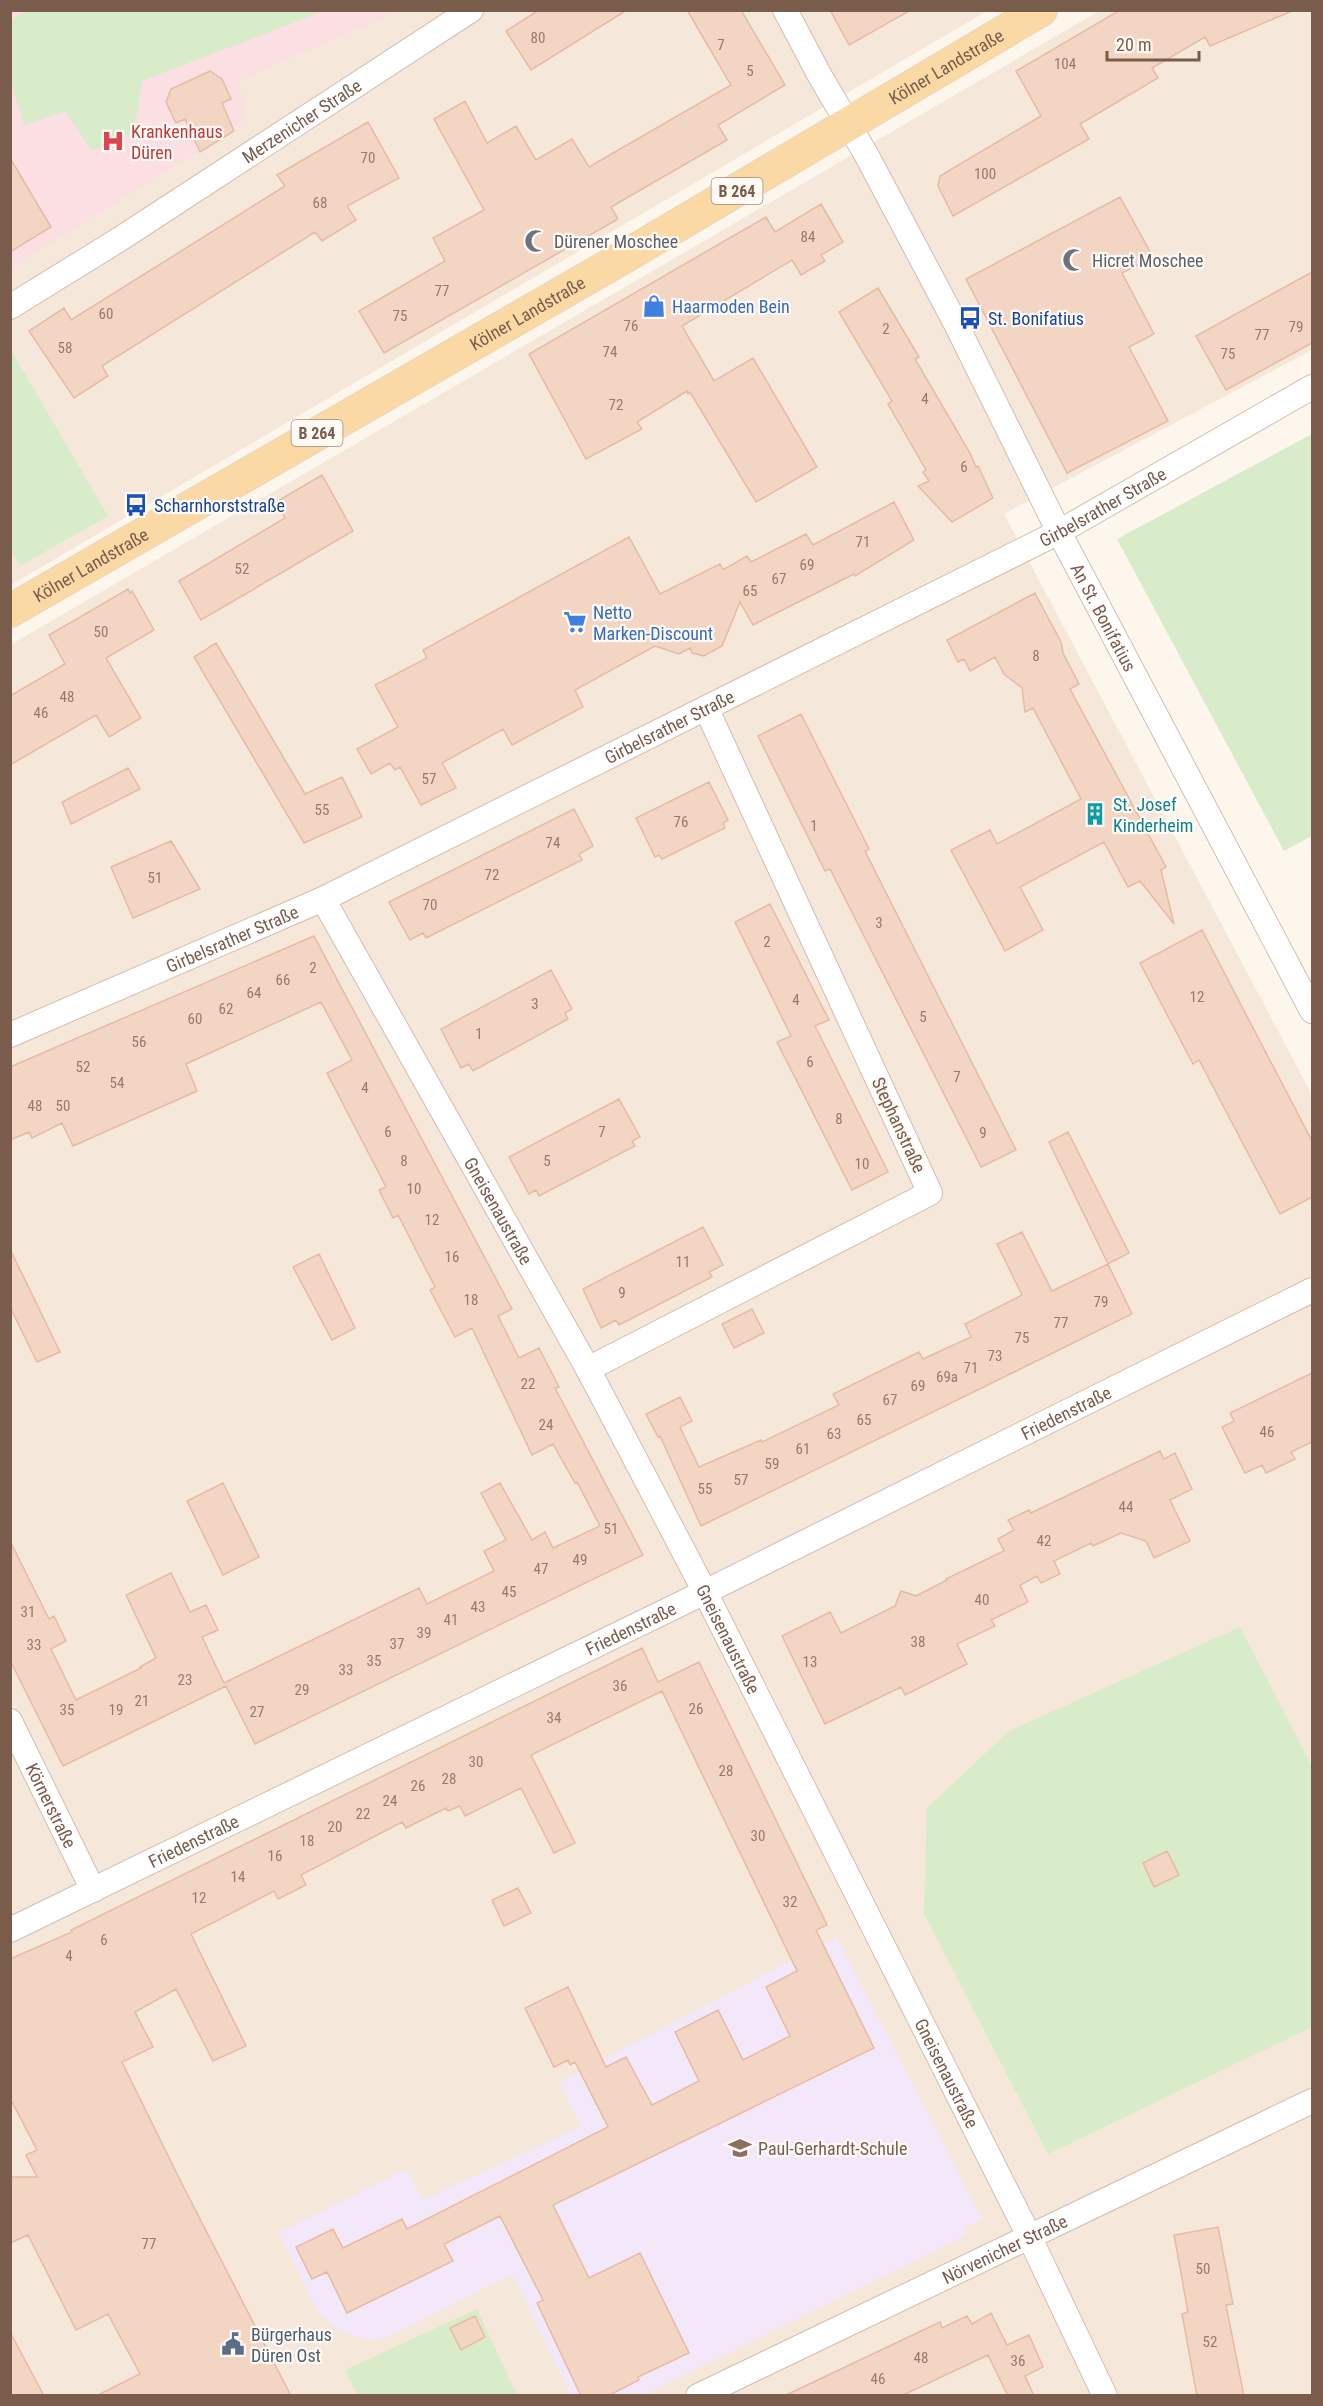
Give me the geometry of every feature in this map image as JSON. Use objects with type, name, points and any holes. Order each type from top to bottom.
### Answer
[{"type":"main road","name":"Kölner Landstraße","points":[[10,611],[1041,10]]},
{"type":"street","name":"Merzenicher Straße","points":[[10,307],[120,239],[471,10]]},
{"type":"street","name":"An St. Bonifatius","points":[[785,10],[956,324],[1059,532],[1312,1011]]},
{"type":"street","name":"Girbelsrather Straße","points":[[10,1035],[323,899],[1059,532],[1312,387]]},
{"type":"street","name":"Stephanstraße","points":[[588,1369],[930,1193],[706,708]]},
{"type":"street","name":"Gneisenaustraße","points":[[323,899],[588,1369],[705,1592],[1030,2238],[1105,2396]]},
{"type":"street","name":"Friedenstraße","points":[[10,1930],[705,1592],[1312,1290]]},
{"type":"street","name":"Körnerstraße","points":[[10,1721],[93,1890]]},
{"type":"street","name":"Nörvenicher Straße","points":[[698,2396],[1312,2101]]},
{"type":"shaded area","points":[[10,11],[987,11],[11,585]]},
{"type":"shaded area","name":"Krankenhaus Düren","points":[[11,11],[398,11],[240,80],[239,87],[247,109],[241,125],[11,268]]},
{"type":"shaded area","points":[[1099,11],[1312,11],[1312,350],[1004,514],[1312,1095],[1312,2395],[11,2395],[10,645]]},
{"type":"shaded area","name":"Paul-Gerhardt-Schule","points":[[837,1937],[982,2220],[964,2228],[966,2235],[642,2396],[571,2395],[512,2274],[385,2338],[369,2340],[349,2334],[332,2325],[317,2310],[279,2233],[406,2169],[423,2200],[581,2126],[559,2082]]},
{"type":"green space","points":[[28,10],[324,11],[142,81],[134,133],[92,151],[65,111],[24,125],[11,84],[10,20]]},
{"type":"green space","points":[[11,350],[108,516],[20,566],[10,549]]},
{"type":"green space","points":[[1312,434],[1312,836],[1284,851],[1117,539]]},
{"type":"green space","points":[[1240,1627],[1312,1766],[1312,2027],[1048,2154],[924,1914],[927,1808],[1009,1731]]},
{"type":"green space","points":[[477,2309],[517,2395],[357,2395],[345,2370]]},
{"type":"building","points":[[539,10],[627,10],[531,70],[506,31]]},
{"type":"building","points":[[687,10],[741,10],[785,85],[718,125],[727,140],[611,207],[618,219],[384,353],[359,311],[445,261],[433,238],[484,210],[434,119],[465,101],[487,143],[516,126],[536,160],[572,139],[589,167],[731,85]]},
{"type":"building","points":[[830,10],[911,10],[849,45]]},
{"type":"building","points":[[1120,10],[1292,11],[1210,46],[1205,37],[1152,68],[1158,78],[1080,124],[1089,139],[953,216],[938,186],[940,176],[1041,116],[1016,71]]},
{"type":"building","points":[[210,71],[222,79],[231,99],[222,103],[234,131],[200,152],[185,119],[176,123],[166,102],[171,89]]},
{"type":"building","points":[[368,122],[399,178],[347,206],[356,220],[322,241],[315,232],[102,366],[108,376],[74,398],[29,331],[64,308],[71,320],[285,186],[277,175]]},
{"type":"building","points":[[10,158],[51,227],[10,252]]},
{"type":"building","points":[[1120,197],[1153,257],[1122,273],[1154,334],[1129,347],[1168,421],[1067,473],[966,279]]},
{"type":"building","points":[[821,204],[843,242],[821,255],[825,261],[801,275],[792,260],[682,326],[714,381],[753,358],[817,467],[756,502],[690,392],[688,394],[687,391],[637,422],[642,429],[586,459],[529,354],[766,217],[775,232]]},
{"type":"building","points":[[1312,272],[1312,343],[1226,390],[1196,336]]},
{"type":"building","points":[[878,288],[919,357],[915,359],[976,467],[978,466],[993,498],[952,522],[918,486],[929,481],[923,472],[926,470],[888,404],[892,401],[839,312]]},
{"type":"building","points":[[322,475],[353,531],[201,620],[179,581],[285,518],[276,502]]},
{"type":"building","points":[[894,502],[914,540],[855,576],[854,574],[753,625],[740,602],[722,646],[704,656],[692,653],[690,648],[679,654],[655,646],[575,690],[583,707],[512,745],[503,729],[442,763],[456,788],[421,805],[400,767],[395,770],[390,763],[371,774],[357,749],[398,727],[375,685],[427,658],[423,650],[629,537],[660,594],[720,564],[723,570],[747,556],[751,562],[806,534],[813,545]]},
{"type":"building","points":[[128,589],[130,593],[132,591],[154,630],[106,658],[141,718],[109,737],[96,715],[10,765],[10,696],[65,664],[49,635]]},
{"type":"building","name":"St. Josef Kinderheim","points":[[1035,593],[1061,642],[1063,653],[1079,684],[1070,689],[1166,867],[1161,870],[1174,924],[1140,881],[1128,887],[1104,842],[1020,887],[1043,930],[1005,951],[951,850],[990,830],[997,844],[1081,799],[1033,708],[1025,712],[1022,688],[1004,674],[995,657],[970,671],[964,659],[958,662],[947,640]]},
{"type":"building","points":[[216,643],[305,794],[342,777],[362,817],[304,843],[194,657]]},
{"type":"building","points":[[801,714],[869,849],[865,851],[1016,1150],[981,1167],[830,869],[825,871],[758,736]]},
{"type":"building","points":[[128,768],[140,789],[71,824],[62,802]]},
{"type":"building","points":[[709,782],[728,820],[723,823],[725,828],[662,859],[659,855],[655,857],[636,818]]},
{"type":"building","points":[[574,809],[593,846],[579,854],[582,860],[426,938],[423,933],[410,940],[389,902]]},
{"type":"building","points":[[171,841],[200,889],[133,918],[111,867]]},
{"type":"building","points":[[770,904],[829,1020],[815,1026],[888,1172],[852,1190],[777,1042],[791,1036],[735,922]]},
{"type":"building","points":[[1202,930],[1312,1141],[1312,1197],[1280,1214],[1199,1060],[1193,1064],[1140,963]]},
{"type":"building","points":[[314,936],[512,1309],[498,1316],[519,1358],[539,1348],[559,1387],[555,1388],[643,1555],[255,1744],[226,1686],[63,1766],[10,1660],[10,1541],[49,1619],[54,1616],[66,1641],[51,1649],[76,1700],[141,1668],[156,1658],[126,1595],[171,1573],[190,1612],[206,1605],[218,1630],[202,1637],[224,1683],[419,1588],[427,1604],[494,1571],[484,1551],[506,1540],[481,1493],[500,1483],[532,1540],[545,1532],[553,1548],[600,1526],[577,1482],[575,1483],[553,1444],[532,1455],[472,1328],[455,1337],[430,1290],[435,1287],[398,1215],[393,1218],[379,1190],[386,1187],[327,1073],[352,1060],[321,1002],[186,1064],[197,1091],[73,1146],[62,1123],[32,1138],[29,1132],[10,1140],[10,1067]]},
{"type":"building","points":[[551,970],[572,1009],[565,1013],[568,1019],[473,1071],[469,1064],[461,1068],[441,1029]]},
{"type":"building","points":[[619,1099],[640,1137],[632,1141],[635,1146],[539,1196],[536,1190],[529,1194],[509,1157]]},
{"type":"building","points":[[1068,1132],[1129,1253],[1108,1264],[1049,1142]]},
{"type":"building","points":[[703,1227],[723,1265],[709,1272],[712,1277],[619,1325],[616,1320],[601,1328],[583,1289]]},
{"type":"building","points":[[1022,1232],[1052,1291],[1108,1264],[1132,1314],[701,1526],[660,1436],[658,1437],[646,1414],[680,1397],[692,1421],[680,1427],[699,1467],[761,1440],[762,1442],[839,1405],[833,1394],[919,1352],[923,1359],[971,1337],[965,1324],[1022,1295],[997,1244]]},
{"type":"building","points":[[10,1249],[60,1352],[37,1362],[10,1307]]},
{"type":"building","points":[[319,1254],[355,1328],[332,1340],[293,1267]]},
{"type":"building","points":[[752,1309],[764,1333],[734,1348],[722,1324]]},
{"type":"building","points":[[1312,1373],[1312,1442],[1291,1452],[1295,1459],[1266,1473],[1262,1465],[1245,1473],[1222,1427],[1234,1421],[1230,1413]]},
{"type":"building","points":[[1160,1451],[1164,1459],[1175,1453],[1192,1489],[1170,1500],[1190,1541],[1154,1558],[1146,1541],[1121,1533],[1093,1546],[1091,1543],[1054,1561],[1060,1574],[1041,1583],[1037,1576],[1020,1585],[1028,1602],[991,1620],[995,1626],[957,1644],[967,1664],[905,1695],[901,1687],[825,1724],[782,1636],[830,1612],[841,1633],[895,1606],[901,1591],[916,1596],[1004,1551],[998,1539],[1014,1530],[1008,1520],[1029,1510],[1031,1513]]},
{"type":"building","points":[[223,1483],[259,1557],[223,1575],[187,1501]]},
{"type":"building","points":[[642,1648],[658,1682],[699,1662],[827,1925],[816,1930],[874,2048],[553,2205],[589,2278],[640,2253],[689,2353],[638,2377],[639,2380],[608,2396],[581,2396],[537,2303],[543,2300],[500,2216],[444,2244],[453,2261],[347,2313],[327,2272],[312,2279],[296,2247],[333,2229],[343,2248],[402,2219],[407,2229],[608,2127],[575,2062],[570,2065],[568,2060],[554,2067],[525,2008],[568,1987],[606,2067],[626,2057],[652,2105],[699,2081],[675,2032],[718,2010],[743,2060],[790,2036],[766,1987],[797,1971],[662,1691],[531,1755],[575,1843],[554,1853],[521,1788],[465,1816],[460,1806],[448,1811],[446,1808],[406,1828],[402,1822],[301,1875],[306,1885],[278,1899],[274,1891],[191,1934],[246,2046],[213,2061],[176,1989],[135,2012],[153,2047],[122,2062],[291,2396],[96,2396],[140,2374],[108,2314],[76,2330],[28,2235],[10,2243],[10,2177],[37,2177],[26,2155],[37,2150],[10,2098],[10,1959],[72,1932],[71,1930]]},
{"type":"building","points":[[1167,1851],[1179,1875],[1154,1887],[1143,1863]]},
{"type":"building","points":[[518,1888],[531,1913],[504,1926],[492,1900]]},
{"type":"building","points":[[1218,2227],[1233,2304],[1226,2305],[1244,2396],[1197,2396],[1182,2314],[1188,2312],[1174,2235]]},
{"type":"building","points":[[991,2313],[1007,2345],[1029,2335],[1043,2367],[1025,2376],[1034,2396],[1008,2396],[988,2355],[901,2396],[784,2396],[940,2322],[942,2328],[967,2316],[972,2324]]},
{"type":"building","points":[[475,2316],[485,2337],[461,2350],[450,2328]]},
{"type":"building","points":[[10,2332],[44,2396],[10,2396]]},
{"type":"place","name":"Krankenhaus Düren","points":[[113,141]]},
{"type":"place","name":"Dürener Moschee","points":[[536,241]]},
{"type":"place","name":"Hicret Moschee","points":[[1074,260]]},
{"type":"place","name":"Haarmoden Bein","points":[[654,306]]},
{"type":"place","name":"St. Bonifatius","points":[[970,318]]},
{"type":"place","name":"Scharnhorststraße","points":[[136,505]]},
{"type":"place","name":"Netto Marken-Discount","points":[[575,622]]},
{"type":"place","name":"St. Josef Kinderheim","points":[[1095,814]]},
{"type":"place","name":"Paul-Gerhardt-Schule","points":[[740,2148]]},
{"type":"place","name":"Bürgerhaus Düren Ost","points":[[233,2344]]}]
